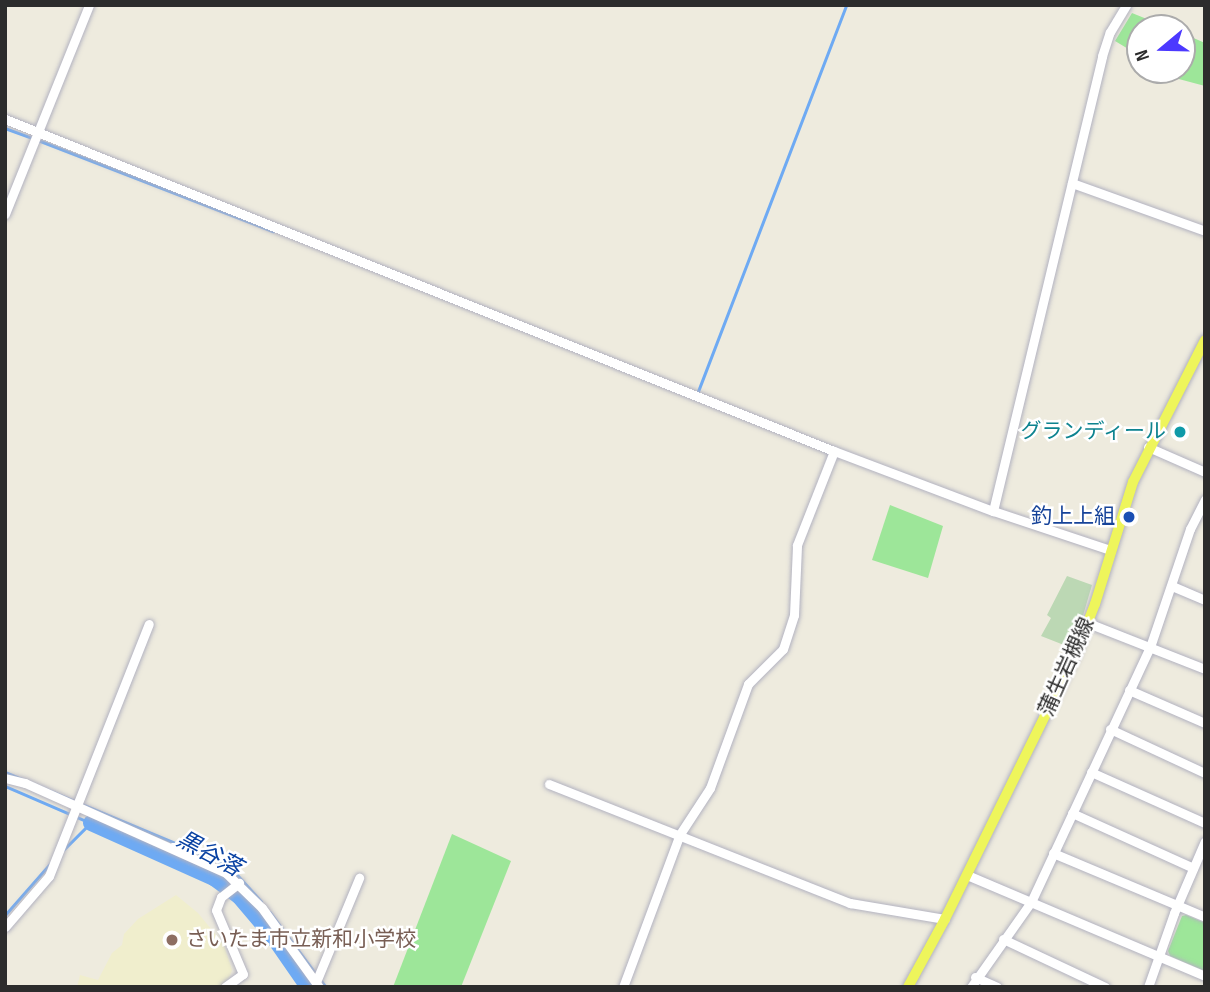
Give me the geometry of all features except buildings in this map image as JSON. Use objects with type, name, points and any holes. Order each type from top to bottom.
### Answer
[{"type":"main road","name":"蒲生岩槻線","points":[[908,987],[967,875],[1088,623],[1110,550],[1148,447],[1205,340]]},
{"type":"street","points":[[5,214],[89,5]]},
{"type":"street","points":[[993,511],[1102,56],[1110,32],[1126,5]]},
{"type":"street","points":[[5,119],[834,451],[993,511],[1110,550]]},
{"type":"street","points":[[1072,183],[1205,231]]},
{"type":"street","points":[[1148,447],[1205,472]]},
{"type":"street","points":[[623,987],[680,834],[710,788],[748,684],[783,649],[794,615],[797,545],[834,451]]},
{"type":"street","points":[[971,987],[975,977],[1031,902],[1150,647],[1190,529],[1205,500]]},
{"type":"street","points":[[1172,586],[1205,600]]},
{"type":"street","points":[[1088,623],[1205,669]]},
{"type":"street","points":[[5,927],[49,876],[149,624]]},
{"type":"street","points":[[1129,690],[1205,723]]},
{"type":"street","points":[[1110,729],[1205,773]]},
{"type":"street","points":[[1091,772],[1205,823]]},
{"type":"street","points":[[5,778],[25,783],[211,865],[239,883],[262,908],[318,984]]},
{"type":"street","points":[[549,784],[850,903],[945,919]]},
{"type":"street","points":[[1072,813],[1193,868]]},
{"type":"street","points":[[1148,987],[1177,905],[1193,868],[1201,860],[1205,841]]},
{"type":"street","points":[[1053,853],[1205,917]]},
{"type":"street","points":[[967,875],[1205,976]]},
{"type":"street","points":[[318,984],[359,878]]},
{"type":"street","points":[[225,987],[243,974],[216,910],[221,897],[239,883]]},
{"type":"street","points":[[1003,939],[1105,987]]},
{"type":"street","points":[[975,977],[997,987]]},
{"type":"shaded area","name":"さいたま市立新和小学校","points":[[176,895],[198,913],[224,945],[232,970],[229,978],[219,987],[77,987],[80,975],[98,980],[112,953],[122,945],[124,934],[138,919]]},
{"type":"green space","points":[[1126,23],[1126,48],[1115,41]]},
{"type":"green space","points":[[1196,39],[1205,43],[1205,86],[1196,84]]},
{"type":"green space","points":[[890,505],[943,526],[928,578],[872,560]]},
{"type":"green space","points":[[1067,576],[1092,585],[1082,619],[1069,647],[1041,636],[1051,618],[1047,615]]},
{"type":"green space","points":[[452,834],[511,861],[461,987],[393,987]]},
{"type":"green space","points":[[1186,915],[1205,923],[1205,971],[1170,956],[1168,951],[1182,916]]},
{"type":"waterway","points":[[697,394],[846,5]]},
{"type":"waterway","points":[[5,128],[32,138]]},
{"type":"waterway","points":[[38,140],[273,231]]},
{"type":"waterway","points":[[5,772],[214,859],[233,870],[261,901]]},
{"type":"waterway","points":[[5,786],[91,823],[64,850]]},
{"type":"waterway","name":"黒谷落","points":[[91,823],[214,878],[239,896],[272,935],[308,987]]},
{"type":"waterway","points":[[5,915],[49,865]]},
{"type":"waterway","points":[[270,912],[316,974]]},
{"type":"waterway","points":[[320,979],[326,987]]},
{"type":"place","name":"グランディール","points":[[1180,432]]},
{"type":"place","name":"釣上上組","points":[[1129,517]]},
{"type":"place","name":"さいたま市立新和小学校","points":[[172,940]]}]
